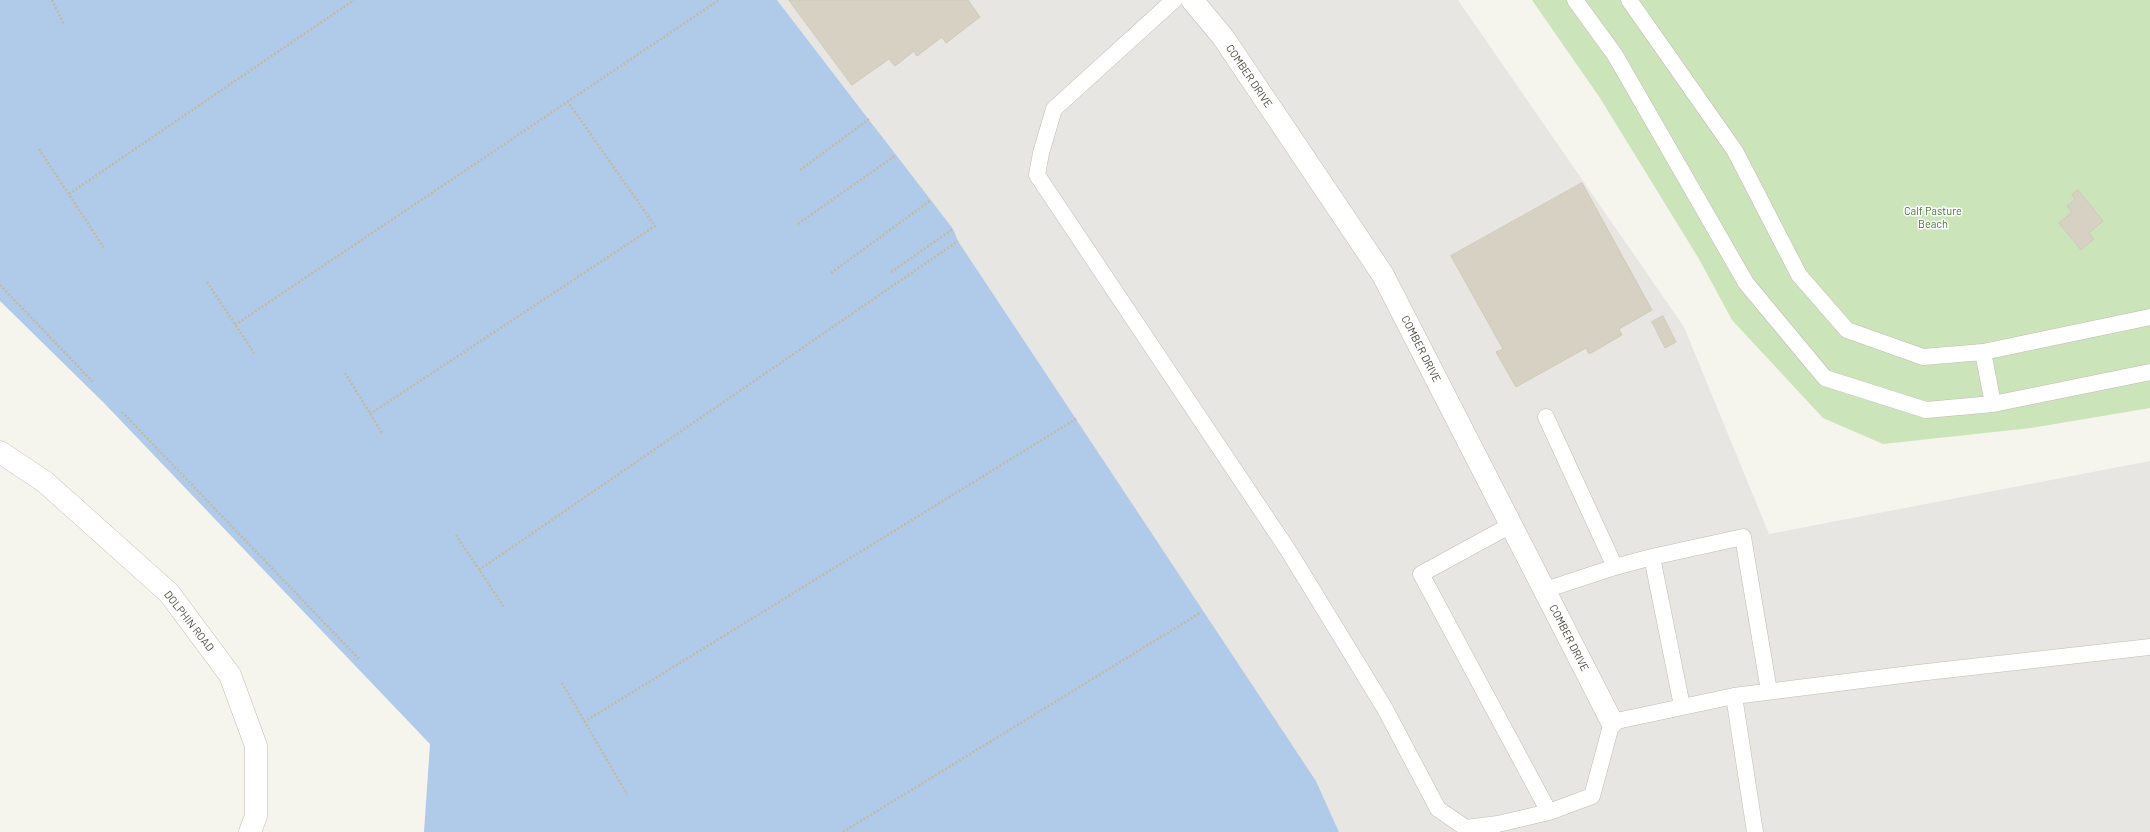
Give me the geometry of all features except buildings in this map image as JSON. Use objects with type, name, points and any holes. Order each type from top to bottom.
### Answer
[{"type":"street","name":"COMBER DRIVE","points":[[1192,0],[1223,37],[1383,275],[1612,722]]},
{"type":"street","name":"DOLPHIN ROAD","points":[[0,452],[45,482],[169,593],[230,675],[256,746],[256,816],[250,832]]},
{"type":"lane","points":[[1174,0],[1054,109],[1041,153],[1037,175],[1288,550],[1384,707],[1438,809],[1466,828],[1498,824],[1549,812],[1592,796],[1612,722],[1682,706],[1769,691],[2150,647]]},
{"type":"lane","points":[[1575,0],[1615,55],[1746,283],[1825,378],[1926,410],[1993,404],[2150,372]]},
{"type":"lane","points":[[1630,0],[1734,150],[1799,275],[1847,330],[1923,357],[1982,352],[2150,317]]},
{"type":"lane","points":[[1982,352],[1993,404]]},
{"type":"lane","points":[[1546,417],[1615,567]]},
{"type":"lane","points":[[1511,525],[1421,574],[1549,812]]},
{"type":"lane","points":[[1545,590],[1615,567],[1652,557],[1743,537],[1769,691]]},
{"type":"lane","points":[[1652,557],[1682,706]]},
{"type":"lane","points":[[1734,696],[1755,832]]},
{"type":"path","points":[[52,0],[64,25]]},
{"type":"path","points":[[69,194],[354,0]]},
{"type":"path","points":[[235,325],[719,0]]},
{"type":"path","points":[[370,414],[655,226],[568,102]]},
{"type":"path","points":[[800,170],[869,119]]},
{"type":"path","points":[[39,149],[104,248]]},
{"type":"path","points":[[798,224],[896,155]]},
{"type":"path","points":[[831,273],[931,200]]},
{"type":"path","points":[[891,272],[953,229]]},
{"type":"path","points":[[479,570],[958,241]]},
{"type":"path","points":[[207,282],[254,353]]},
{"type":"path","points":[[0,285],[94,383]]},
{"type":"path","points":[[345,373],[382,433]]},
{"type":"path","points":[[122,412],[360,660]]},
{"type":"path","points":[[584,722],[1076,419]]},
{"type":"path","points":[[456,534],[504,607]]},
{"type":"path","points":[[843,832],[1200,613]]},
{"type":"path","points":[[562,683],[627,794]]},
{"type":"green space","name":"Calf Pasture Beach","points":[[1532,0],[2150,0],[2150,408],[2031,428],[1883,444],[1823,418],[1732,320],[1699,259],[1600,98]]},
{"type":"shaded area","points":[[777,0],[1458,0],[1684,327],[1769,534],[2150,461],[2150,832],[1339,832],[1316,781],[958,241],[869,119]]},
{"type":"water","points":[[0,0],[777,0],[953,229],[958,241],[1316,781],[1339,832],[424,832],[430,744],[104,403],[0,301]]}]
